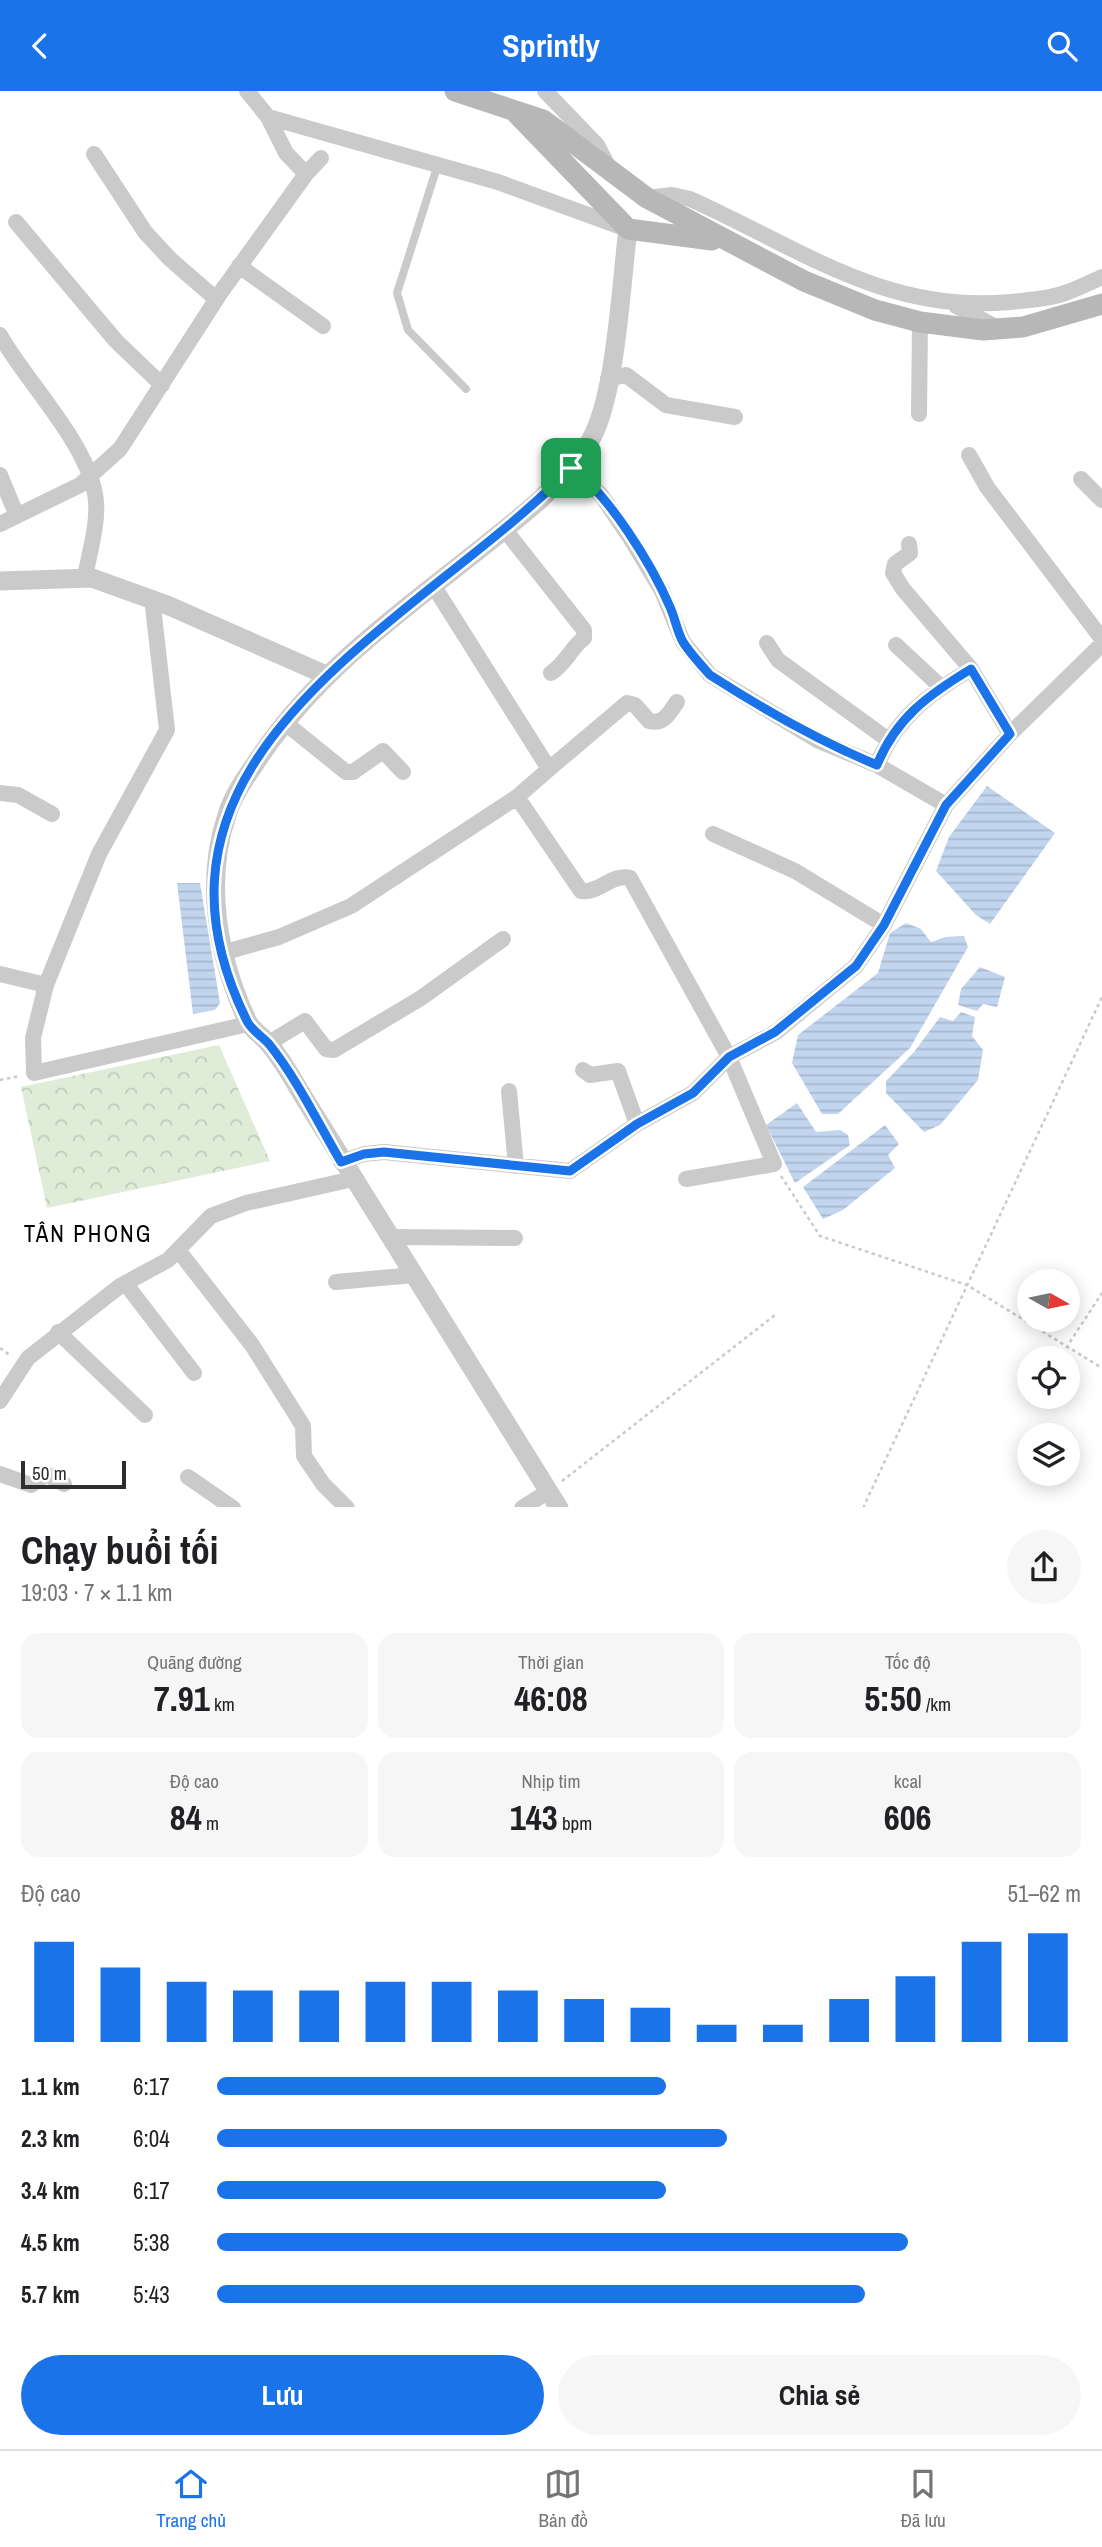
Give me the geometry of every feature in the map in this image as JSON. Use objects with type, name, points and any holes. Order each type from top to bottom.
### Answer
[{"type":"main road","points":[[455,91],[544,120],[647,198],[804,281],[875,310],[920,322],[983,330],[1023,327],[1094,306]]},
{"type":"main road","points":[[511,108],[628,229],[727,241]]},
{"type":"street","points":[[247,91],[268,117],[286,153],[306,174]]},
{"type":"street","points":[[545,91],[597,145],[612,173]]},
{"type":"street","points":[[268,117],[498,182],[628,229],[603,410],[591,440],[571,468],[505,530],[433,585],[326,675],[284,722],[250,771],[227,813],[216,857],[216,908],[222,953],[248,1024],[268,1043],[554,1499],[522,1507]]},
{"type":"street","points":[[94,154],[145,232],[170,259],[216,299]]},
{"type":"street","points":[[0,524],[90,478],[120,449],[216,299],[306,174],[321,158]]},
{"type":"street","points":[[647,198],[679,195],[861,282],[951,303],[992,304],[1047,298],[1102,277]]},
{"type":"street","points":[[16,222],[116,341],[162,385]]},
{"type":"street","points":[[239,266],[323,326]]},
{"type":"street","points":[[1094,306],[1102,293]]},
{"type":"street","points":[[951,303],[1000,329]]},
{"type":"street","points":[[919,414],[920,322]]},
{"type":"street","points":[[0,335],[62,425],[90,478],[96,503],[85,577]]},
{"type":"street","points":[[608,379],[626,375],[673,408],[735,417]]},
{"type":"street","points":[[341,1162],[364,1154],[384,1152],[570,1171],[637,1124],[693,1093],[729,1057],[775,1032],[856,966],[884,925],[946,805],[1010,734],[1102,642],[987,487],[969,455]]},
{"type":"street","points":[[571,468],[601,495],[629,536],[670,607],[683,642],[710,675],[817,740],[877,765],[946,805]]},
{"type":"street","points":[[0,475],[17,516]]},
{"type":"street","points":[[1081,479],[1102,500]]},
{"type":"street","points":[[505,530],[584,630],[584,638],[570,649],[567,660],[551,673]]},
{"type":"street","points":[[909,544],[910,553],[895,564],[893,573],[903,589],[971,669],[1010,734]]},
{"type":"street","points":[[0,581],[85,577],[152,598],[287,655],[326,675]]},
{"type":"street","points":[[433,585],[549,769]]},
{"type":"street","points":[[152,598],[167,730],[99,854],[46,985],[33,1038],[34,1073],[248,1024]]},
{"type":"street","points":[[767,643],[778,660],[887,739]]},
{"type":"street","points":[[896,645],[941,687]]},
{"type":"street","points":[[877,765],[887,739],[895,728],[941,687],[971,669]]},
{"type":"street","points":[[222,953],[279,937],[351,906],[517,797],[627,703],[635,705],[649,721],[658,722],[665,718],[677,702]]},
{"type":"street","points":[[284,722],[346,772],[353,772],[383,751],[403,772]]},
{"type":"street","points":[[0,793],[18,795],[52,814]]},
{"type":"street","points":[[517,797],[581,891],[587,892],[621,877],[630,878],[729,1057],[774,1164],[686,1179]]},
{"type":"street","points":[[713,834],[795,871],[884,925]]},
{"type":"street","points":[[268,1043],[305,1021],[326,1049],[334,1050],[421,998],[503,939]]},
{"type":"street","points":[[0,974],[46,985]]},
{"type":"street","points":[[583,1070],[590,1075],[618,1071],[637,1124]]},
{"type":"street","points":[[509,1091],[516,1166]]},
{"type":"street","points":[[0,1401],[27,1357],[125,1283],[167,1260],[202,1224],[223,1211],[353,1179]]},
{"type":"street","points":[[392,1237],[515,1238]]},
{"type":"street","points":[[178,1250],[252,1345],[303,1426],[304,1455],[323,1484],[347,1507]]},
{"type":"street","points":[[336,1282],[414,1275]]},
{"type":"street","points":[[125,1283],[194,1373]]},
{"type":"street","points":[[58,1332],[145,1415]]},
{"type":"street","points":[[0,1474],[31,1485],[46,1474],[64,1483]]},
{"type":"street","points":[[188,1477],[233,1507]]},
{"type":"lane","points":[[438,165],[397,293],[408,330],[466,389]]},
{"type":"path","points":[[863,1507],[1102,996]]},
{"type":"path","points":[[0,1080],[34,1073]]},
{"type":"path","points":[[774,1164],[820,1236],[967,1285],[1064,1346]]},
{"type":"path","points":[[1067,1346],[1102,1293]]},
{"type":"path","points":[[554,1499],[775,1314]]},
{"type":"path","points":[[1080,1355],[1102,1368]]},
{"type":"green space","points":[[219,1045],[270,1161],[47,1208],[21,1087]]},
{"type":"water","points":[[987,786],[1055,833],[990,924],[976,915],[936,871],[949,837]]},
{"type":"water","points":[[177,883],[200,883],[220,1003],[215,1010],[193,1014]]},
{"type":"water","points":[[906,923],[921,929],[931,942],[945,937],[964,936],[968,947],[910,1048],[838,1114],[822,1114],[792,1063],[798,1035],[878,973],[890,933]]},
{"type":"water","points":[[980,967],[1005,977],[997,1007],[983,1004],[977,1011],[958,1005],[961,989]]},
{"type":"water","points":[[961,1012],[975,1017],[972,1036],[983,1050],[978,1080],[940,1125],[924,1132],[886,1093],[886,1081],[914,1052],[940,1017],[953,1021]]},
{"type":"water","points":[[797,1103],[816,1132],[840,1130],[848,1135],[850,1145],[795,1183],[766,1125]]},
{"type":"water","points":[[885,1125],[899,1144],[888,1155],[895,1168],[843,1210],[823,1219],[803,1187]]},
{"type":"district","name":"TÂN PHONG","points":[[88,1233]]},
{"type":"route","points":[[571,468],[585,477],[601,495],[629,536],[662,591],[683,642],[701,665],[710,675],[785,722],[817,740],[877,765],[887,739],[895,728],[941,687],[971,669],[1010,734],[946,805],[884,925],[856,966],[775,1032],[729,1057],[693,1093],[637,1124],[575,1169],[556,1171],[384,1152],[364,1154],[341,1162],[268,1043],[248,1024],[222,953],[216,908],[216,857],[227,813],[250,771],[284,722],[328,672],[433,585],[505,530],[571,468]]}]
